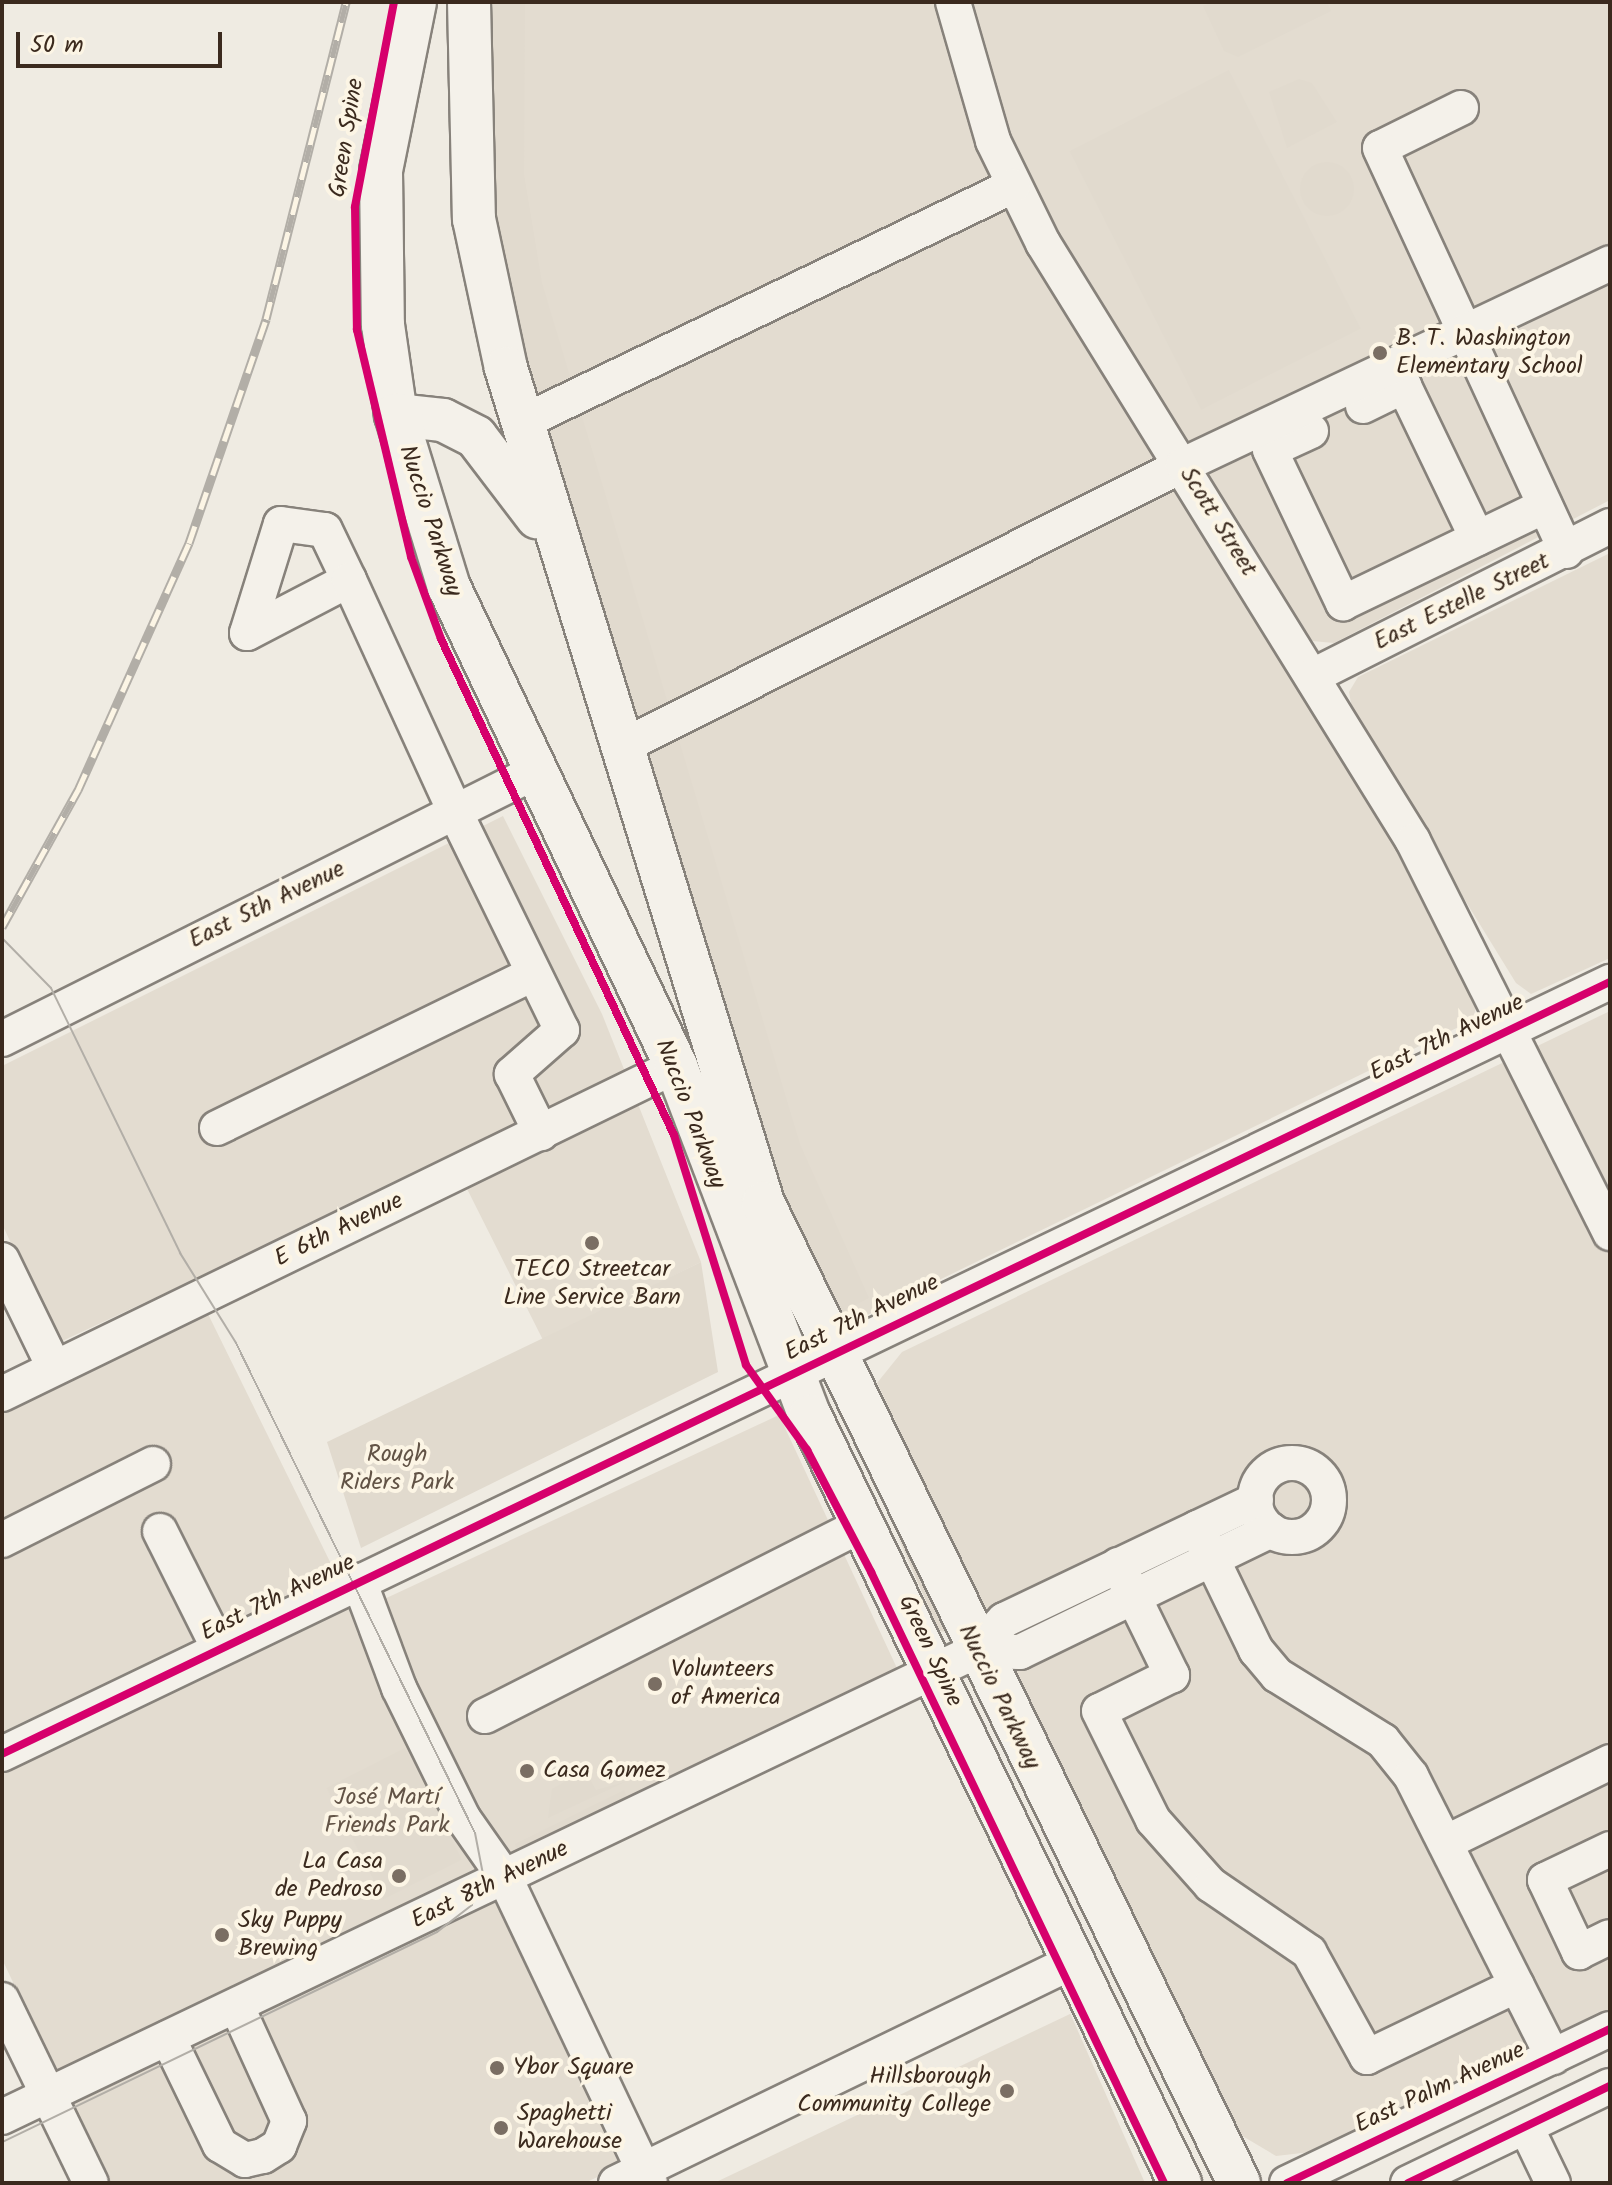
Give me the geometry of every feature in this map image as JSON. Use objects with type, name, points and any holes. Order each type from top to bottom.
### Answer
[{"type":"main road","name":"Nuccio Parkway","points":[[415,2],[381,171],[383,325],[396,415],[449,587],[533,773],[676,1066],[715,1180],[814,1364],[976,1651],[1239,2183]]},
{"type":"main road","name":"Nuccio Parkway","points":[[469,2],[474,219],[523,422],[861,1525],[1180,2183]]},
{"type":"main road","points":[[396,415],[443,420],[476,437],[566,562]]},
{"type":"street","name":"Scott Street","points":[[953,2],[972,80],[1013,186],[1413,841],[1512,1029],[1610,1233]]},
{"type":"street","points":[[1461,108],[1380,148],[1566,551]]},
{"type":"street","points":[[523,422],[1013,186]]},
{"type":"street","points":[[623,746],[1183,465],[1610,263]]},
{"type":"street","points":[[1477,538],[1404,386],[1270,450],[1343,603],[1545,506]]},
{"type":"street","name":"East Estelle Street","points":[[1313,676],[1566,551],[1610,526]]},
{"type":"street","points":[[349,580],[455,812],[562,1030],[512,1074],[541,1133]]},
{"type":"street","name":"East 5th Avenue","points":[[2,1039],[533,773]]},
{"type":"street","points":[[217,1128],[533,974]]},
{"type":"street","name":"East 7th Avenue","points":[[2,1754],[1610,982]]},
{"type":"street","name":"E 6th Avenue","points":[[2,1394],[676,1066]]},
{"type":"street","points":[[2,1260],[54,1367]]},
{"type":"street","points":[[2,1540],[153,1464]]},
{"type":"street","points":[[976,1651],[1020,1652],[1271,1530],[1298,1537],[1319,1525],[1329,1503],[1323,1480],[1303,1465],[1279,1466],[1261,1481],[1256,1500],[1271,1530]]},
{"type":"street","points":[[976,1651],[1004,1620],[1256,1500]]},
{"type":"street","points":[[485,1716],[861,1525]]},
{"type":"street","points":[[1197,1528],[1256,1650],[1288,1683],[1383,1741],[1447,1842],[1553,2057]]},
{"type":"street","points":[[160,1531],[219,1649]]},
{"type":"street","points":[[1118,1565],[1172,1675],[1099,1711],[1153,1820],[1211,1885],[1309,1952],[1367,2057],[1517,1985]]},
{"type":"street","points":[[359,1581],[399,1688],[463,1818],[505,1878],[637,2179],[1074,1961]]},
{"type":"street","points":[[1036,1605],[1051,1637]]},
{"type":"street","name":"East 8th Avenue","points":[[2,2117],[976,1651]]},
{"type":"street","points":[[1447,1842],[1610,1762]]},
{"type":"street","points":[[1610,1849],[1545,1880],[1579,1952],[1610,1937]]},
{"type":"street","points":[[2,2000],[91,2183]]},
{"type":"street","points":[[168,2038],[220,2145],[245,2160],[263,2156],[279,2146],[289,2121],[237,2007]]},
{"type":"street","name":"East Palm Avenue","points":[[1287,2183],[1610,2029]]},
{"type":"street","points":[[1408,2183],[1610,2086]]},
{"type":"street","points":[[1526,2127],[1553,2183]]},
{"type":"shaded area","points":[[485,2],[939,2],[964,108],[992,178],[1400,849],[1476,1007],[1473,1020],[857,1320],[837,1317],[481,103]]},
{"type":"shaded area","name":"B. T. Washington Elementary School","points":[[969,2],[1610,2],[1610,500],[1334,643],[1312,641],[1065,249],[1007,133]]},
{"type":"shaded area","points":[[1610,553],[1610,958],[1531,994],[1516,983],[1354,720],[1349,692],[1358,677]]},
{"type":"shaded area","points":[[503,816],[602,1014],[701,1262],[543,1340],[452,1159],[58,1343],[2,1224],[2,1066]]},
{"type":"shaded area","points":[[1610,1011],[1610,2011],[1319,2151],[1276,2156],[1234,2131],[877,1383],[902,1352]]},
{"type":"shaded area","points":[[208,1314],[626,2163],[585,2183],[108,2183],[2,1959],[2,1413]]},
{"type":"shaded area","points":[[779,1415],[899,1672],[496,1860],[376,1603]]},
{"type":"shaded area","name":"Hillsborough Community College","points":[[1070,2014],[1145,2183],[714,2183]]},
{"type":"green space","points":[[485,2],[525,2],[524,175],[542,283],[800,1144],[869,1298],[836,1315],[780,1205],[508,302],[489,212]]},
{"type":"green space","points":[[1212,2],[1327,2],[1331,11],[1238,57],[1224,51],[1203,6]]},
{"type":"green space","points":[[1229,70],[1361,328],[1201,410],[1070,151]]},
{"type":"green space","points":[[1299,79],[1312,83],[1337,122],[1287,148],[1269,92]]},
{"type":"green space","points":[[1327,162],[1346,170],[1354,189],[1346,208],[1327,216],[1308,208],[1300,189],[1308,170]]},
{"type":"green space","name":"Rough Riders Park","points":[[701,1262],[718,1372],[361,1548],[327,1442]]},
{"type":"green space","points":[[898,1537],[951,1614],[946,1632],[939,1631]]},
{"type":"green space","name":"José Martí Friends Park","points":[[405,1748],[462,1859],[383,1899],[327,1788]]},
{"type":"green space","points":[[585,1770],[596,1790],[625,1782],[548,1818],[552,1789]]},
{"type":"green space","points":[[624,1790],[627,1797],[517,1850],[515,1844]]},
{"type":"tram line","points":[[2,938],[51,988],[180,1253],[236,1343],[475,1833],[483,1874],[472,1905],[437,1932],[2,2142]]},
{"type":"railway","points":[[2,927],[78,790],[189,543],[266,319],[346,2]]},
{"type":"cycle path","name":"Green Spine","points":[[394,2],[355,207],[357,330],[411,557],[441,639],[674,1135],[746,1365],[807,1450],[871,1572],[1164,2183]]},
{"type":"cycle path","points":[[2,1754],[1610,982]]},
{"type":"cycle path","points":[[1287,2183],[1610,2029]]},
{"type":"cycle path","points":[[1408,2183],[1610,2086]]},
{"type":"place","name":"B. T. Washington Elementary School","points":[[1380,353]]},
{"type":"place","name":"TECO Streetcar Line Service Barn","points":[[592,1243]]},
{"type":"place","name":"Volunteers of America","points":[[655,1684]]},
{"type":"place","name":"Casa Gomez","points":[[527,1771]]},
{"type":"place","name":"La Casa de Pedroso","points":[[399,1876]]},
{"type":"place","name":"Sky Puppy Brewing","points":[[222,1935]]},
{"type":"place","name":"Ybor Square","points":[[497,2068]]},
{"type":"place","name":"Hillsborough Community College","points":[[1007,2091]]},
{"type":"place","name":"Spaghetti Warehouse","points":[[501,2128]]}]
